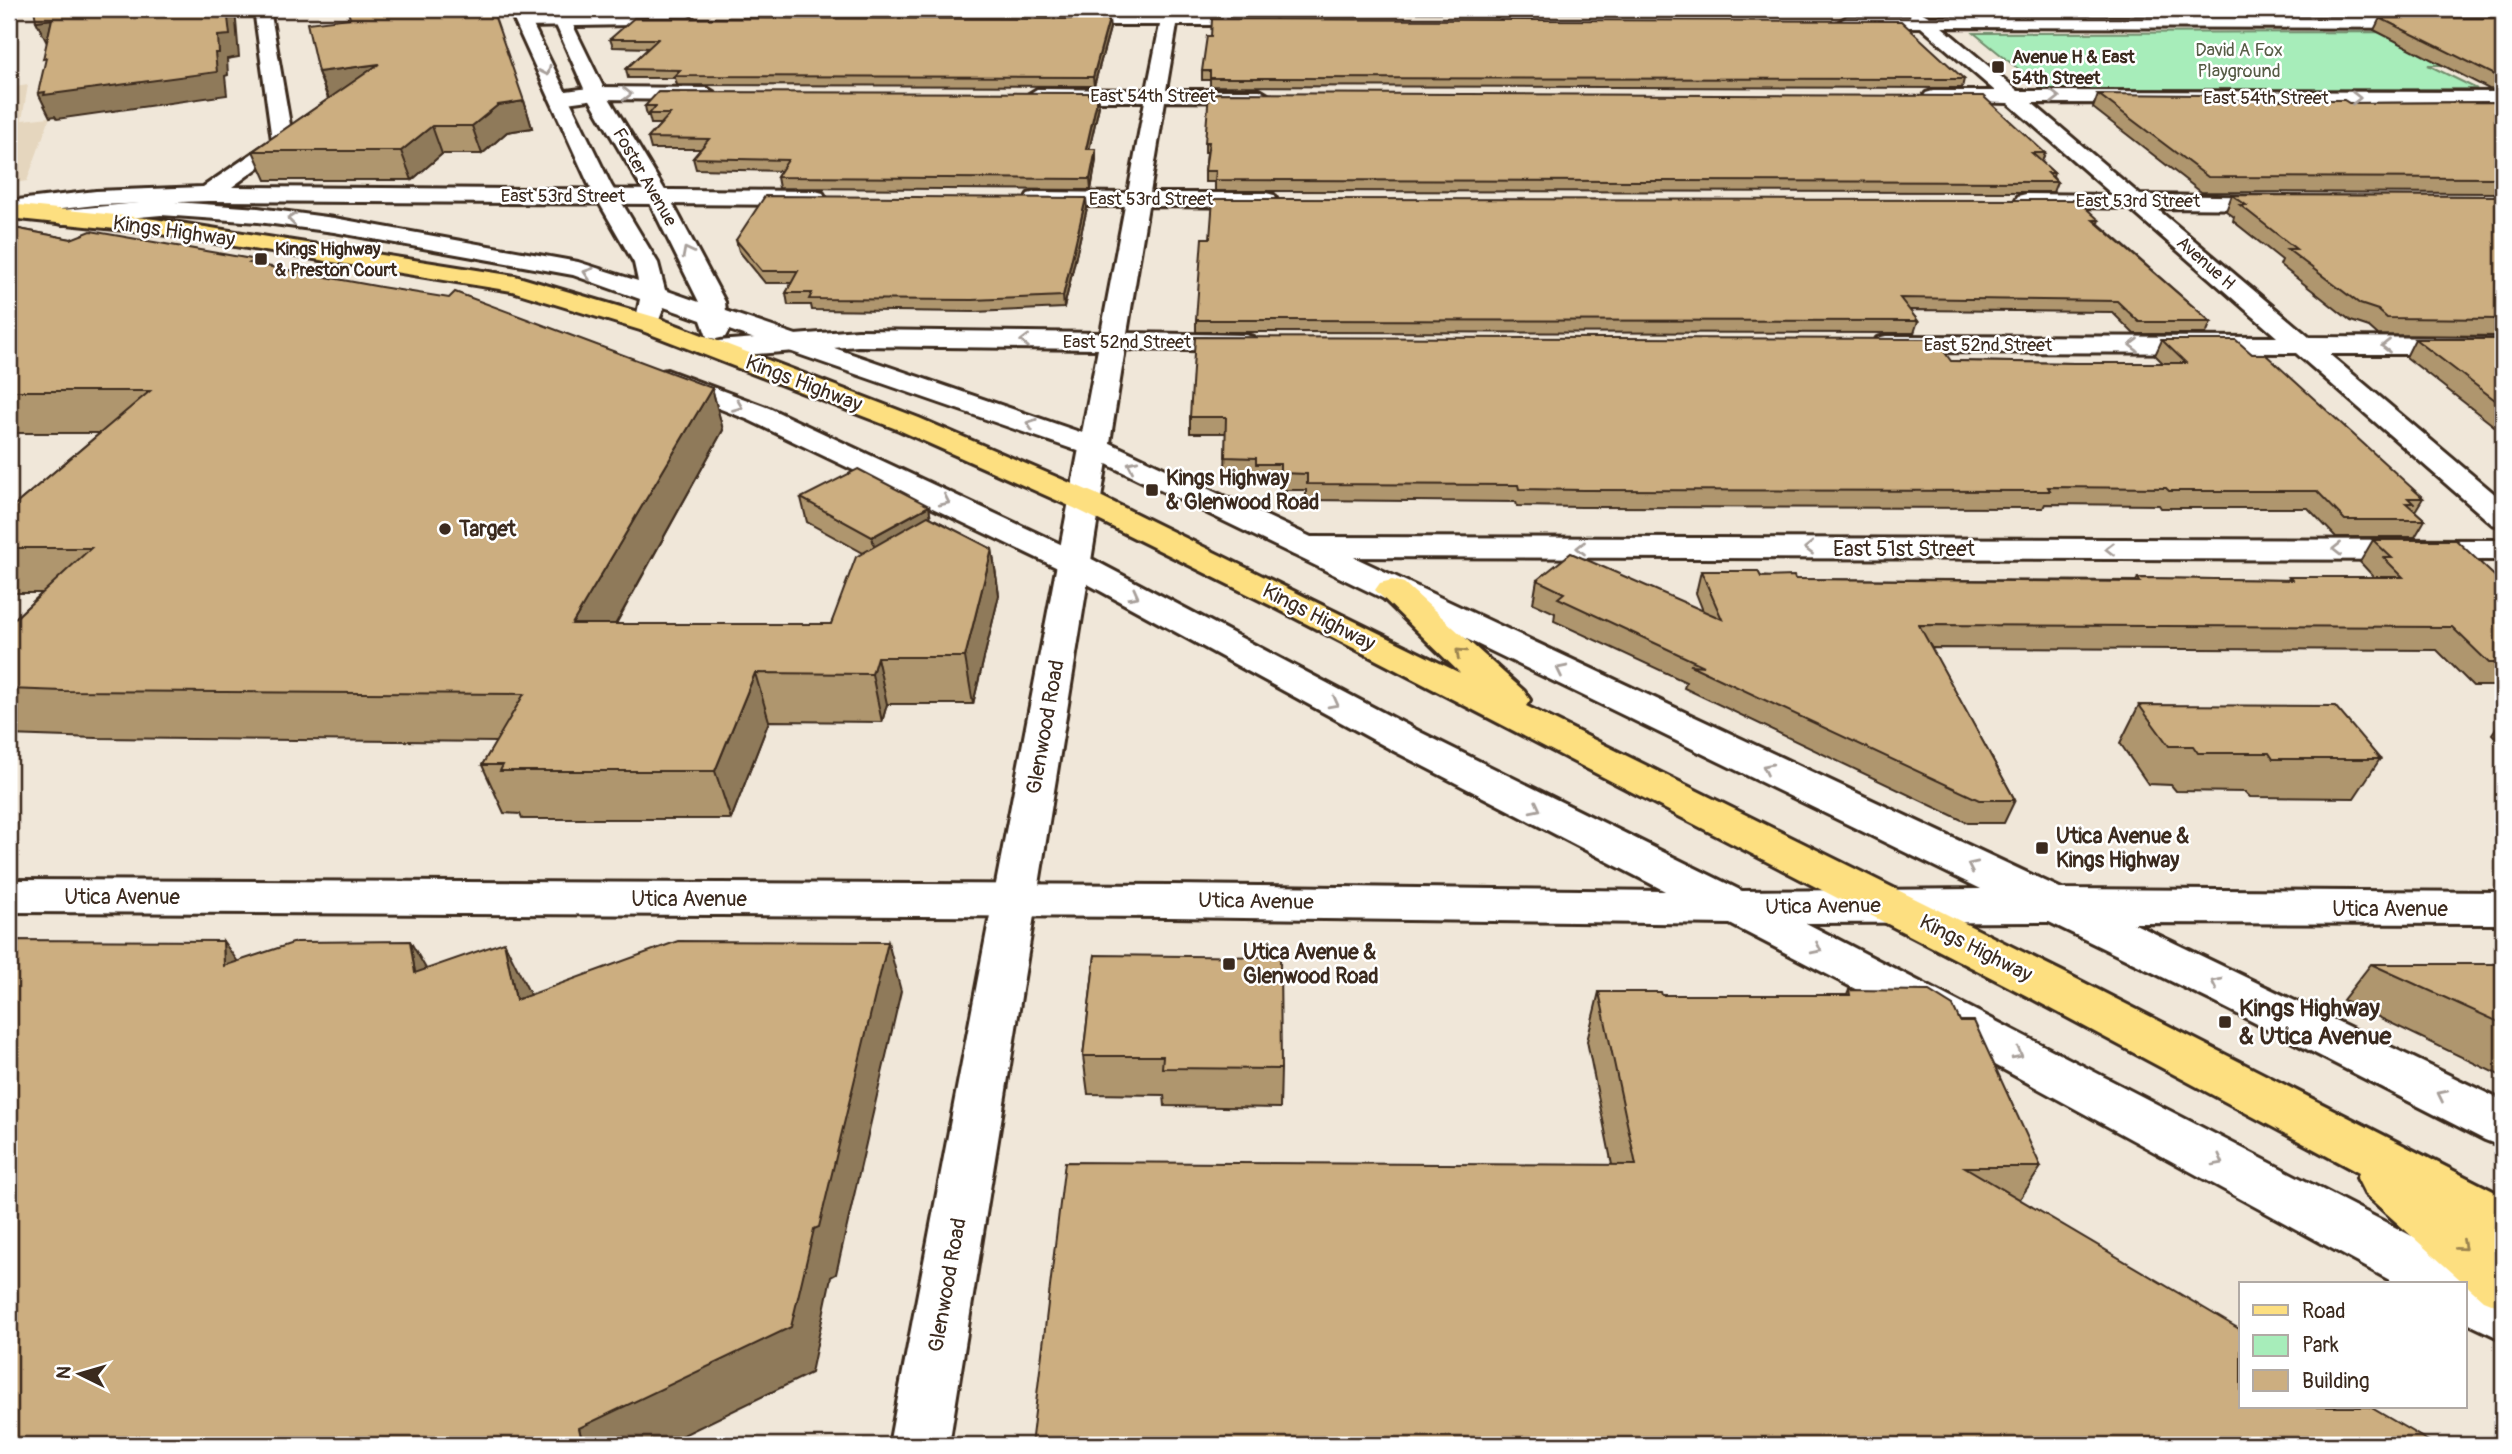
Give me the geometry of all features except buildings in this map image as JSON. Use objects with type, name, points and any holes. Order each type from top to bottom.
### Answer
[{"type":"main road","name":"Kings Highway","points":[[9,209],[154,226],[516,284],[649,324],[909,424],[1085,501],[1546,732],[1891,905],[2503,1223]]},
{"type":"main road","points":[[1392,590],[1546,732]]},
{"type":"main road","points":[[2337,1137],[2503,1282]]},
{"type":"street","points":[[208,194],[283,142],[262,9]]},
{"type":"street","name":"Foster Avenue","points":[[561,14],[596,93],[659,197],[712,302],[718,349]]},
{"type":"street","points":[[1033,20],[1170,14],[1289,20]]},
{"type":"street","name":"Glenwood Road","points":[[919,1445],[1170,14]]},
{"type":"street","points":[[520,15],[707,19]]},
{"type":"street","name":"Foster Avenue","points":[[520,15],[606,197],[646,263],[653,294],[649,324]]},
{"type":"street","points":[[1825,22],[1917,15],[2503,23]]},
{"type":"street","name":"Avenue H","points":[[1917,15],[2503,517]]},
{"type":"street","points":[[559,98],[596,93],[731,94]]},
{"type":"street","name":"East 54th Street","points":[[1015,95],[1283,96]]},
{"type":"street","name":"East 54th Street","points":[[1910,97],[2503,98]]},
{"type":"street","name":"East 53rd Street","points":[[9,209],[96,198],[208,194],[841,198]]},
{"type":"street","points":[[334,225],[391,195]]},
{"type":"street","name":"East 53rd Street","points":[[1020,198],[1292,200]]},
{"type":"street","name":"East 53rd Street","points":[[2000,201],[2309,202]]},
{"type":"street","name":"Kings Highway","points":[[63,217],[161,208],[258,215],[334,225],[578,269],[1095,447],[2056,906],[2503,1125]]},
{"type":"street","name":"Kings Highway","points":[[63,217],[104,239],[312,278]]},
{"type":"street","name":"East 52nd Street","points":[[718,349],[858,338],[1266,343]]},
{"type":"street","name":"East 52nd Street","points":[[1865,344],[2503,346]]},
{"type":"street","points":[[642,369],[759,414],[1073,563],[1408,743],[1881,981],[2446,1282]]},
{"type":"street","name":"East 51st Street","points":[[1304,547],[2503,550]]},
{"type":"street","name":"Utica Avenue","points":[[9,896],[1014,900],[1734,908],[1891,905],[2503,908]]},
{"type":"street","points":[[2466,1293],[2503,1313]]},
{"type":"shaded area","points":[[28,85],[22,120],[50,117],[27,181],[9,184],[9,88]]},
{"type":"green space","name":"David A Fox Playground","points":[[2446,32],[2503,65],[2428,65],[2477,89],[2043,89],[1974,33]]},
{"type":"place","name":"Avenue H & East 54th Street","points":[[1998,67]]},
{"type":"place","name":"Kings Highway & Preston Court","points":[[261,259]]},
{"type":"place","name":"Kings Highway & Glenwood Road","points":[[1152,490]]},
{"type":"place","name":"Target","points":[[445,529]]},
{"type":"place","name":"Utica Avenue & Kings Highway","points":[[2042,848]]},
{"type":"place","name":"Utica Avenue & Glenwood Road","points":[[1229,964]]},
{"type":"place","name":"Kings Highway & Utica Avenue","points":[[2225,1022]]}]
